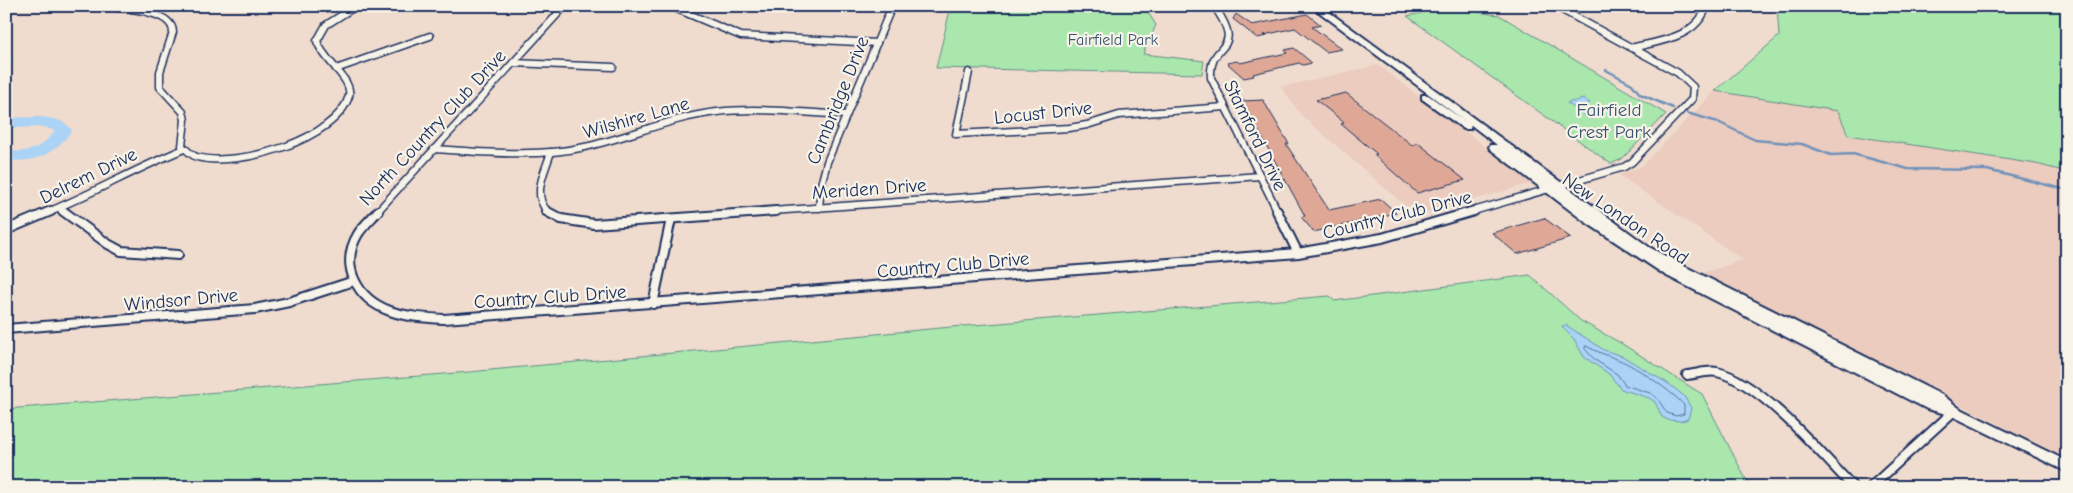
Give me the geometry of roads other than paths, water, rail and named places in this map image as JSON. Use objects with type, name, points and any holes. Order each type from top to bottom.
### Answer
[{"type":"main road","name":"New London Road","points":[[1307,6],[1555,188],[1645,249],[1676,267],[1939,398],[1954,411],[2067,467]]},
{"type":"main road","name":"New London Road","points":[[1315,6],[1555,188]]},
{"type":"street","points":[[92,6],[151,13],[164,18],[171,25],[172,34],[159,76],[159,84],[165,94],[182,111],[184,116],[181,143],[184,149],[201,157],[233,159],[272,152],[306,138],[336,117],[348,99],[350,89],[319,50],[317,41],[318,36],[332,21],[356,6]]},
{"type":"street","name":"North Country Club Drive","points":[[354,281],[349,258],[359,232],[565,6]]},
{"type":"street","points":[[670,6],[741,36],[877,43]]},
{"type":"street","name":"Cambridge Drive","points":[[819,208],[824,172],[892,6]]},
{"type":"street","name":"Stamford Drive","points":[[1214,6],[1229,31],[1228,41],[1215,56],[1210,67],[1211,78],[1298,253]]},
{"type":"street","points":[[1555,6],[1631,48],[1687,31],[1703,18],[1707,6]]},
{"type":"street","points":[[336,69],[430,36]]},
{"type":"street","name":"Country Club Drive","points":[[354,281],[363,296],[377,305],[398,313],[426,318],[477,318],[1298,253],[1365,242],[1610,172],[1629,164],[1693,97],[1692,88],[1685,78],[1631,48]]},
{"type":"street","points":[[513,63],[613,67]]},
{"type":"street","name":"Locust Drive","points":[[969,72],[956,134],[1069,128],[1096,123],[1120,115],[1225,107]]},
{"type":"street","name":"Wilshire Lane","points":[[434,149],[514,153],[551,152],[585,147],[672,121],[717,112],[745,111],[846,115]]},
{"type":"street","name":"Delrem Drive","points":[[6,230],[59,208],[144,165],[184,149]]},
{"type":"street","name":"Meriden Drive","points":[[551,152],[538,196],[542,205],[553,215],[570,222],[594,224],[1260,176]]},
{"type":"street","points":[[59,208],[108,244],[122,251],[178,255]]},
{"type":"street","points":[[653,304],[671,219]]},
{"type":"street","name":"Windsor Drive","points":[[6,330],[255,309],[289,302],[354,281]]},
{"type":"street","points":[[1687,375],[1717,372],[1744,384],[1773,407],[1853,487]]},
{"type":"street","points":[[1871,487],[1954,411]]},
{"type":"water","points":[[1584,99],[1590,103],[1585,106],[1601,116],[1590,119],[1567,103]]},
{"type":"water","points":[[1566,325],[1604,350],[1622,356],[1669,384],[1684,396],[1691,408],[1688,419],[1682,421],[1668,420],[1662,417],[1655,402],[1649,398],[1621,389],[1609,374],[1584,357],[1574,339],[1562,326]]},
{"type":"waterway","points":[[1606,70],[1632,84],[1640,94],[1673,108]]},
{"type":"waterway","points":[[1687,113],[1718,122],[1755,140],[1802,144],[1831,155],[1853,154],[1908,169],[1987,170],[2067,190]]},
{"type":"waterway","points":[[6,123],[44,123],[58,126],[64,130],[55,141],[38,153],[25,157],[6,155]]},
{"type":"park label","name":"Fairfield Park","points":[[1113,39]]},
{"type":"park label","name":"Fairfield Crest Park","points":[[1609,120]]}]
